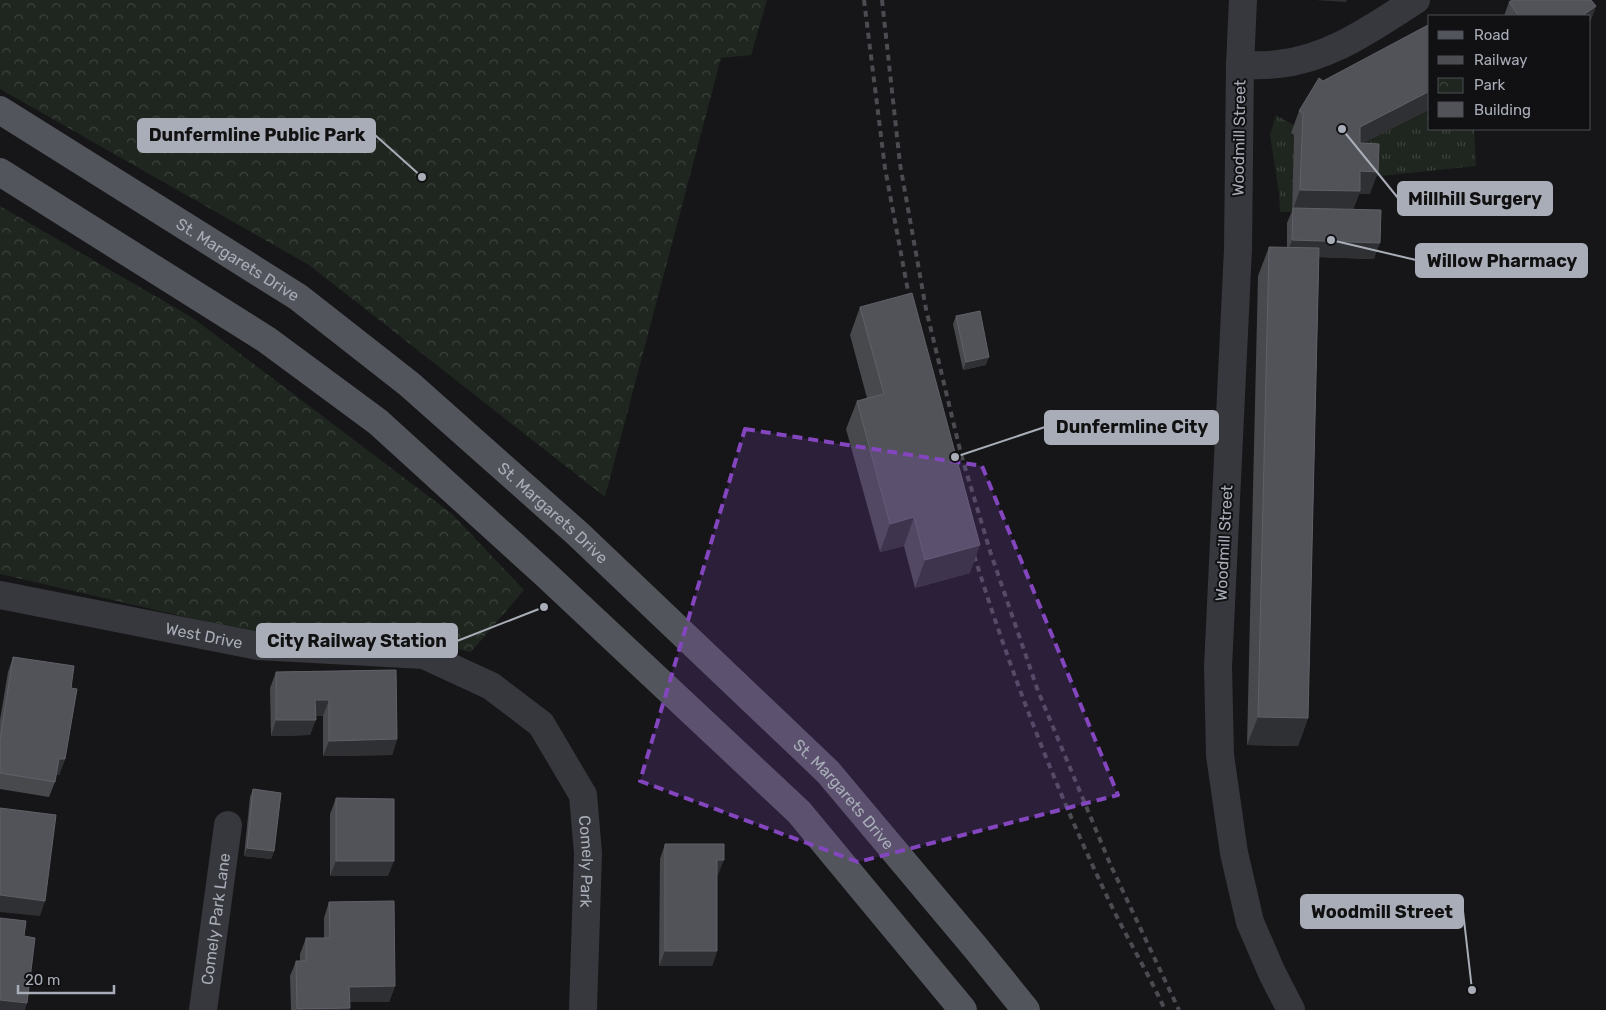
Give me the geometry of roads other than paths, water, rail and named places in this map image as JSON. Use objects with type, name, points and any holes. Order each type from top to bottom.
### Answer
[{"type":"main road","name":"St. Margarets Drive","points":[[0,110],[298,297],[409,384],[578,534],[828,772],[1026,1010]]},
{"type":"main road","points":[[1,173],[267,340],[378,422],[544,573],[799,812],[963,1010]]},
{"type":"street","name":"Woodmill Street","points":[[1243,0],[1240,64],[1238,248],[1218,666],[1220,755],[1234,853],[1250,922],[1272,973],[1291,1010]]},
{"type":"street","points":[[1240,64],[1278,64],[1314,56],[1338,48],[1416,0]]},
{"type":"street","name":"West Drive","points":[[0,595],[258,646],[424,655],[491,686],[541,724]]},
{"type":"street","name":"Comely Park","points":[[541,724],[583,795],[588,853],[583,1010]]},
{"type":"street","name":"Comely Park Lane","points":[[203,1010],[228,825]]},
{"type":"railway","points":[[864,0],[885,168],[911,307]]},
{"type":"railway","points":[[882,0],[900,164],[926,309],[961,454],[990,551],[1038,691],[1111,866],[1179,1010]]},
{"type":"railway","points":[[971,545],[1015,677],[1049,764],[1112,907],[1165,1010]]},
{"type":"place","name":"Millhill Surgery","points":[[1342,129]]},
{"type":"place","name":"Dunfermline Public Park","points":[[422,177]]},
{"type":"place","name":"Willow Pharmacy","points":[[1331,240]]},
{"type":"place","name":"Dunfermline City","points":[[955,457]]},
{"type":"place","name":"City Railway Station","points":[[544,607]]},
{"type":"place","name":"Woodmill Street","points":[[1472,990]]}]
